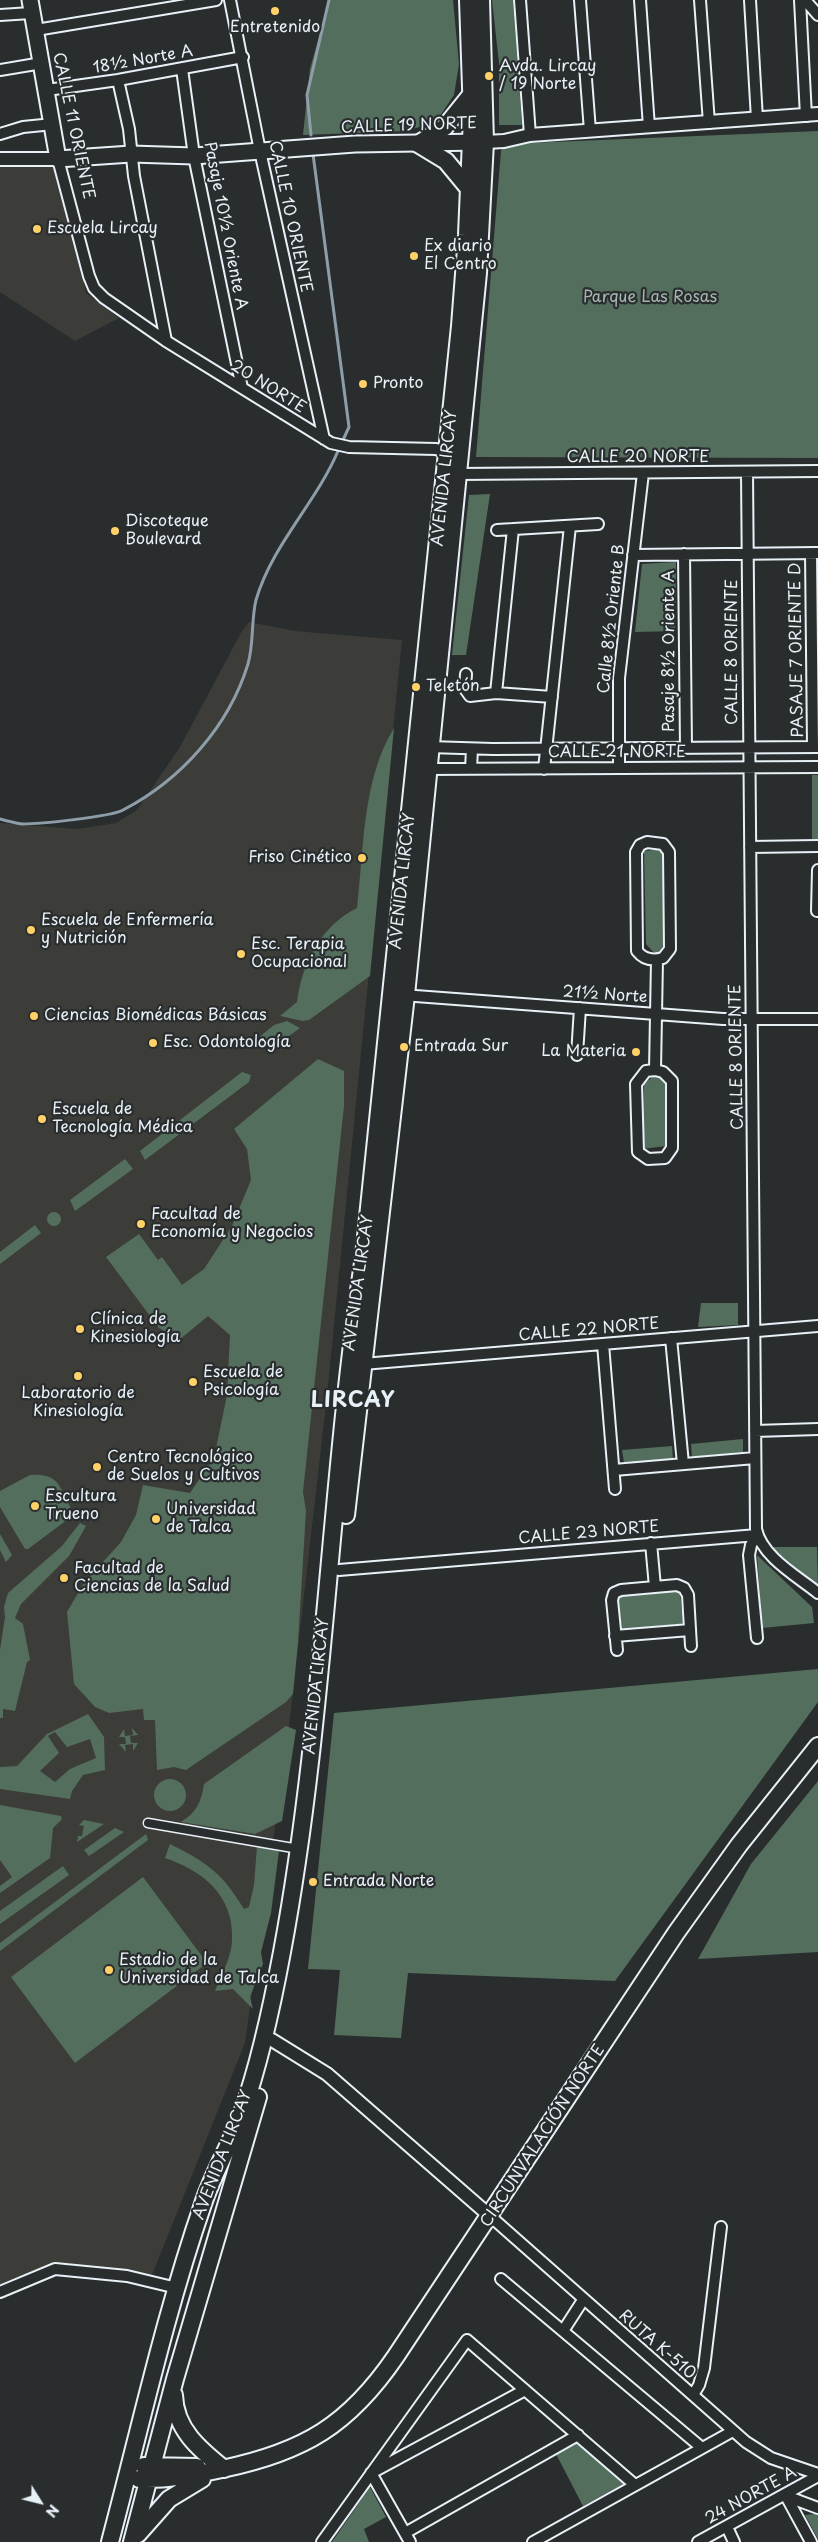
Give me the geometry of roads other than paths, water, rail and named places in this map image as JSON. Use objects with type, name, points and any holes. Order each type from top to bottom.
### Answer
[{"type":"main road","name":"AVENIDA LIRCAY","points":[[110,2542],[177,2288],[203,2202],[243,2110],[260,2052],[282,1956],[299,1849],[398,995],[421,769],[470,190],[478,142],[470,96],[468,0]]},
{"type":"main road","name":"AVENIDA LIRCAY","points":[[421,769],[429,747],[478,273],[481,0]]},
{"type":"main road","name":"CALLE 11 ORIENTE","points":[[30,6],[47,90],[58,159]]},
{"type":"main road","points":[[470,96],[445,128],[418,144],[446,161],[470,190]]},
{"type":"main road","name":"CALLE 19 NORTE","points":[[58,159],[131,154],[194,156],[355,144],[478,142]]},
{"type":"main road","name":"AVENIDA LIRCAY","points":[[132,2542],[176,2379],[252,2120],[272,2040],[306,1872],[326,1706],[356,1361]]},
{"type":"main road","name":"CIRCUNVALACIÓN NORTE","points":[[128,2472],[187,2477],[256,2462],[288,2451],[330,2427],[356,2405],[388,2368],[693,1910],[739,1846],[818,1746]]},
{"type":"main road","points":[[132,2542],[149,2519],[180,2490],[224,2468],[196,2445],[180,2423],[174,2405],[176,2379]]},
{"type":"street","points":[[36,30],[216,0]]},
{"type":"street","name":"CALLE 10 ORIENTE","points":[[230,0],[243,57],[260,151],[324,439]]},
{"type":"street","points":[[520,0],[530,135]]},
{"type":"street","points":[[580,0],[590,131]]},
{"type":"street","points":[[640,0],[649,127]]},
{"type":"street","points":[[700,0],[709,123]]},
{"type":"street","points":[[750,0],[757,119]]},
{"type":"street","points":[[800,0],[812,115]]},
{"type":"street","points":[[805,0],[818,15]]},
{"type":"street","points":[[0,15],[30,6]]},
{"type":"street","name":"18½ Norte A","points":[[47,90],[118,80],[243,57]]},
{"type":"street","points":[[0,70],[42,63]]},
{"type":"street","name":"Pasaje 10½ Oriente A","points":[[182,69],[194,156],[242,388]]},
{"type":"street","points":[[118,80],[130,130],[131,154],[166,341]]},
{"type":"street","name":"CALLE 19 NORTE","points":[[478,142],[504,141],[530,135],[812,115]]},
{"type":"street","points":[[0,134],[24,126],[53,124]]},
{"type":"street","name":"CALLE 19 NORTE","points":[[0,159],[58,159]]},
{"type":"street","name":"CALLE 11 ORIENTE","points":[[58,159],[89,276],[94,288]]},
{"type":"street","name":"20 NORTE","points":[[94,288],[104,298],[166,341],[324,439],[349,447],[436,449],[448,453]]},
{"type":"street","name":"CALLE 20 NORTE","points":[[458,474],[818,471]]},
{"type":"street","name":"CALLE 8 ORIENTE","points":[[747,472],[757,1535],[751,1545],[749,1555],[757,1638]]},
{"type":"street","name":"Calle 8½ Oriente B","points":[[618,768],[618,694],[643,473]]},
{"type":"street","points":[[497,530],[598,524]]},
{"type":"street","points":[[544,769],[570,526]]},
{"type":"street","points":[[496,693],[513,529]]},
{"type":"street","name":"Pasaje 8½ Oriente A","points":[[684,554],[686,748]]},
{"type":"street","points":[[633,555],[814,554]]},
{"type":"street","name":"PASAJE 7 ORIENTE D","points":[[814,554],[816,747]]},
{"type":"street","points":[[466,674],[465,689],[467,694],[474,696],[496,693],[552,697]]},
{"type":"street","name":"CALLE 21 NORTE","points":[[429,747],[472,749],[816,747]]},
{"type":"street","points":[[471,769],[472,749]]},
{"type":"street","name":"CALLE 21 NORTE","points":[[421,769],[818,767]]},
{"type":"street","points":[[646,842],[663,844],[669,852],[670,949],[664,958],[657,960],[646,958],[637,951],[636,852],[640,845],[646,842]]},
{"type":"street","points":[[750,846],[818,846]]},
{"type":"street","points":[[817,911],[818,870]]},
{"type":"street","points":[[655,1070],[657,960]]},
{"type":"street","name":"21½ Norte","points":[[398,995],[751,1020],[818,1020]]},
{"type":"street","points":[[577,1055],[580,1008]]},
{"type":"street","points":[[655,1070],[663,1072],[672,1081],[672,1148],[665,1158],[648,1159],[638,1152],[636,1084],[646,1071],[655,1070]]},
{"type":"street","name":"CALLE 22 NORTE","points":[[356,1361],[603,1344],[818,1326]]},
{"type":"street","points":[[671,1338],[683,1464]]},
{"type":"street","points":[[603,1344],[615,1489]]},
{"type":"street","points":[[755,1431],[818,1430]]},
{"type":"street","points":[[614,1470],[755,1458]]},
{"type":"street","points":[[757,1535],[766,1550],[818,1593]]},
{"type":"street","name":"CALLE 23 NORTE","points":[[339,1570],[757,1535]]},
{"type":"street","points":[[651,1543],[655,1587]]},
{"type":"street","points":[[616,1650],[612,1600],[614,1593],[621,1590],[676,1585],[684,1588],[688,1595],[691,1646]]},
{"type":"street","points":[[615,1636],[690,1630]]},
{"type":"street","points":[[148,1824],[299,1849]]},
{"type":"street","points":[[272,2040],[327,2074],[490,2216]]},
{"type":"street","name":"RUTA K-510","points":[[490,2216],[733,2431],[771,2458],[818,2475]]},
{"type":"street","points":[[693,2395],[700,2385],[704,2368],[721,2227]]},
{"type":"street","points":[[0,2292],[55,2269],[127,2276],[177,2288]]},
{"type":"street","points":[[502,2279],[702,2448]]},
{"type":"street","points":[[563,2331],[583,2300]]},
{"type":"street","points":[[322,2542],[467,2340],[636,2484]]},
{"type":"street","points":[[371,2473],[525,2390]]},
{"type":"street","points":[[533,2542],[733,2431]]},
{"type":"street","points":[[371,2473],[408,2538],[578,2435]]},
{"type":"street","name":"24 NORTE A","points":[[698,2542],[786,2496],[818,2475]]},
{"type":"street","points":[[786,2496],[818,2508]]},
{"type":"street","points":[[786,2496],[811,2542]]},
{"type":"street","points":[[727,2527],[734,2542]]},
{"type":"waterway","points":[[311,135],[307,95],[329,0]]},
{"type":"waterway","points":[[313,154],[349,427],[343,440]]},
{"type":"waterway","points":[[0,819],[31,824],[74,820],[116,813],[144,798],[164,783],[200,749],[229,709],[240,687],[250,656],[254,608],[263,580],[283,542],[329,470],[338,451]]},
{"type":"place","name":"Entretenido","points":[[275,11]]},
{"type":"place","name":"Avda. Lircay / 19 Norte","points":[[489,76]]},
{"type":"place","name":"Escuela Lircay","points":[[37,229]]},
{"type":"place","name":"Ex diario El Centro","points":[[414,256]]},
{"type":"place","name":"Pronto","points":[[363,384]]},
{"type":"place","name":"Discoteque Boulevard","points":[[115,531]]},
{"type":"place","name":"Teletón","points":[[416,687]]},
{"type":"place","name":"Friso Cinético","points":[[362,858]]},
{"type":"place","name":"Escuela de Enfermería y Nutrición","points":[[31,930]]},
{"type":"place","name":"Esc. Terapia Ocupacional","points":[[241,954]]},
{"type":"place","name":"Ciencias Biomédicas Básicas","points":[[34,1016]]},
{"type":"place","name":"Esc. Odontología","points":[[153,1043]]},
{"type":"place","name":"Entrada Sur","points":[[404,1047]]},
{"type":"place","name":"La Materia","points":[[636,1052]]},
{"type":"place","name":"Escuela de Tecnología Médica","points":[[42,1119]]},
{"type":"place","name":"Facultad de Economía y Negocios","points":[[141,1224]]},
{"type":"place","name":"Clínica de Kinesiología","points":[[80,1329]]},
{"type":"place","name":"Laboratorio de Kinesiología","points":[[78,1376]]},
{"type":"place","name":"Escuela de Psicología","points":[[193,1382]]},
{"type":"place","name":"Centro Tecnológico de Suelos y Cultivos","points":[[97,1467]]},
{"type":"place","name":"Escultura Trueno","points":[[35,1506]]},
{"type":"place","name":"Universidad de Talca","points":[[156,1519]]},
{"type":"place","name":"Facultad de Ciencias de la Salud","points":[[64,1578]]},
{"type":"place","name":"Entrada Norte","points":[[313,1882]]},
{"type":"place","name":"Estadio de la Universidad de Talca","points":[[109,1970]]},
{"type":"district","name":"LIRCAY","points":[[353,1401]]},
{"type":"park label","name":"Parque Las Rosas","points":[[650,298]]}]
